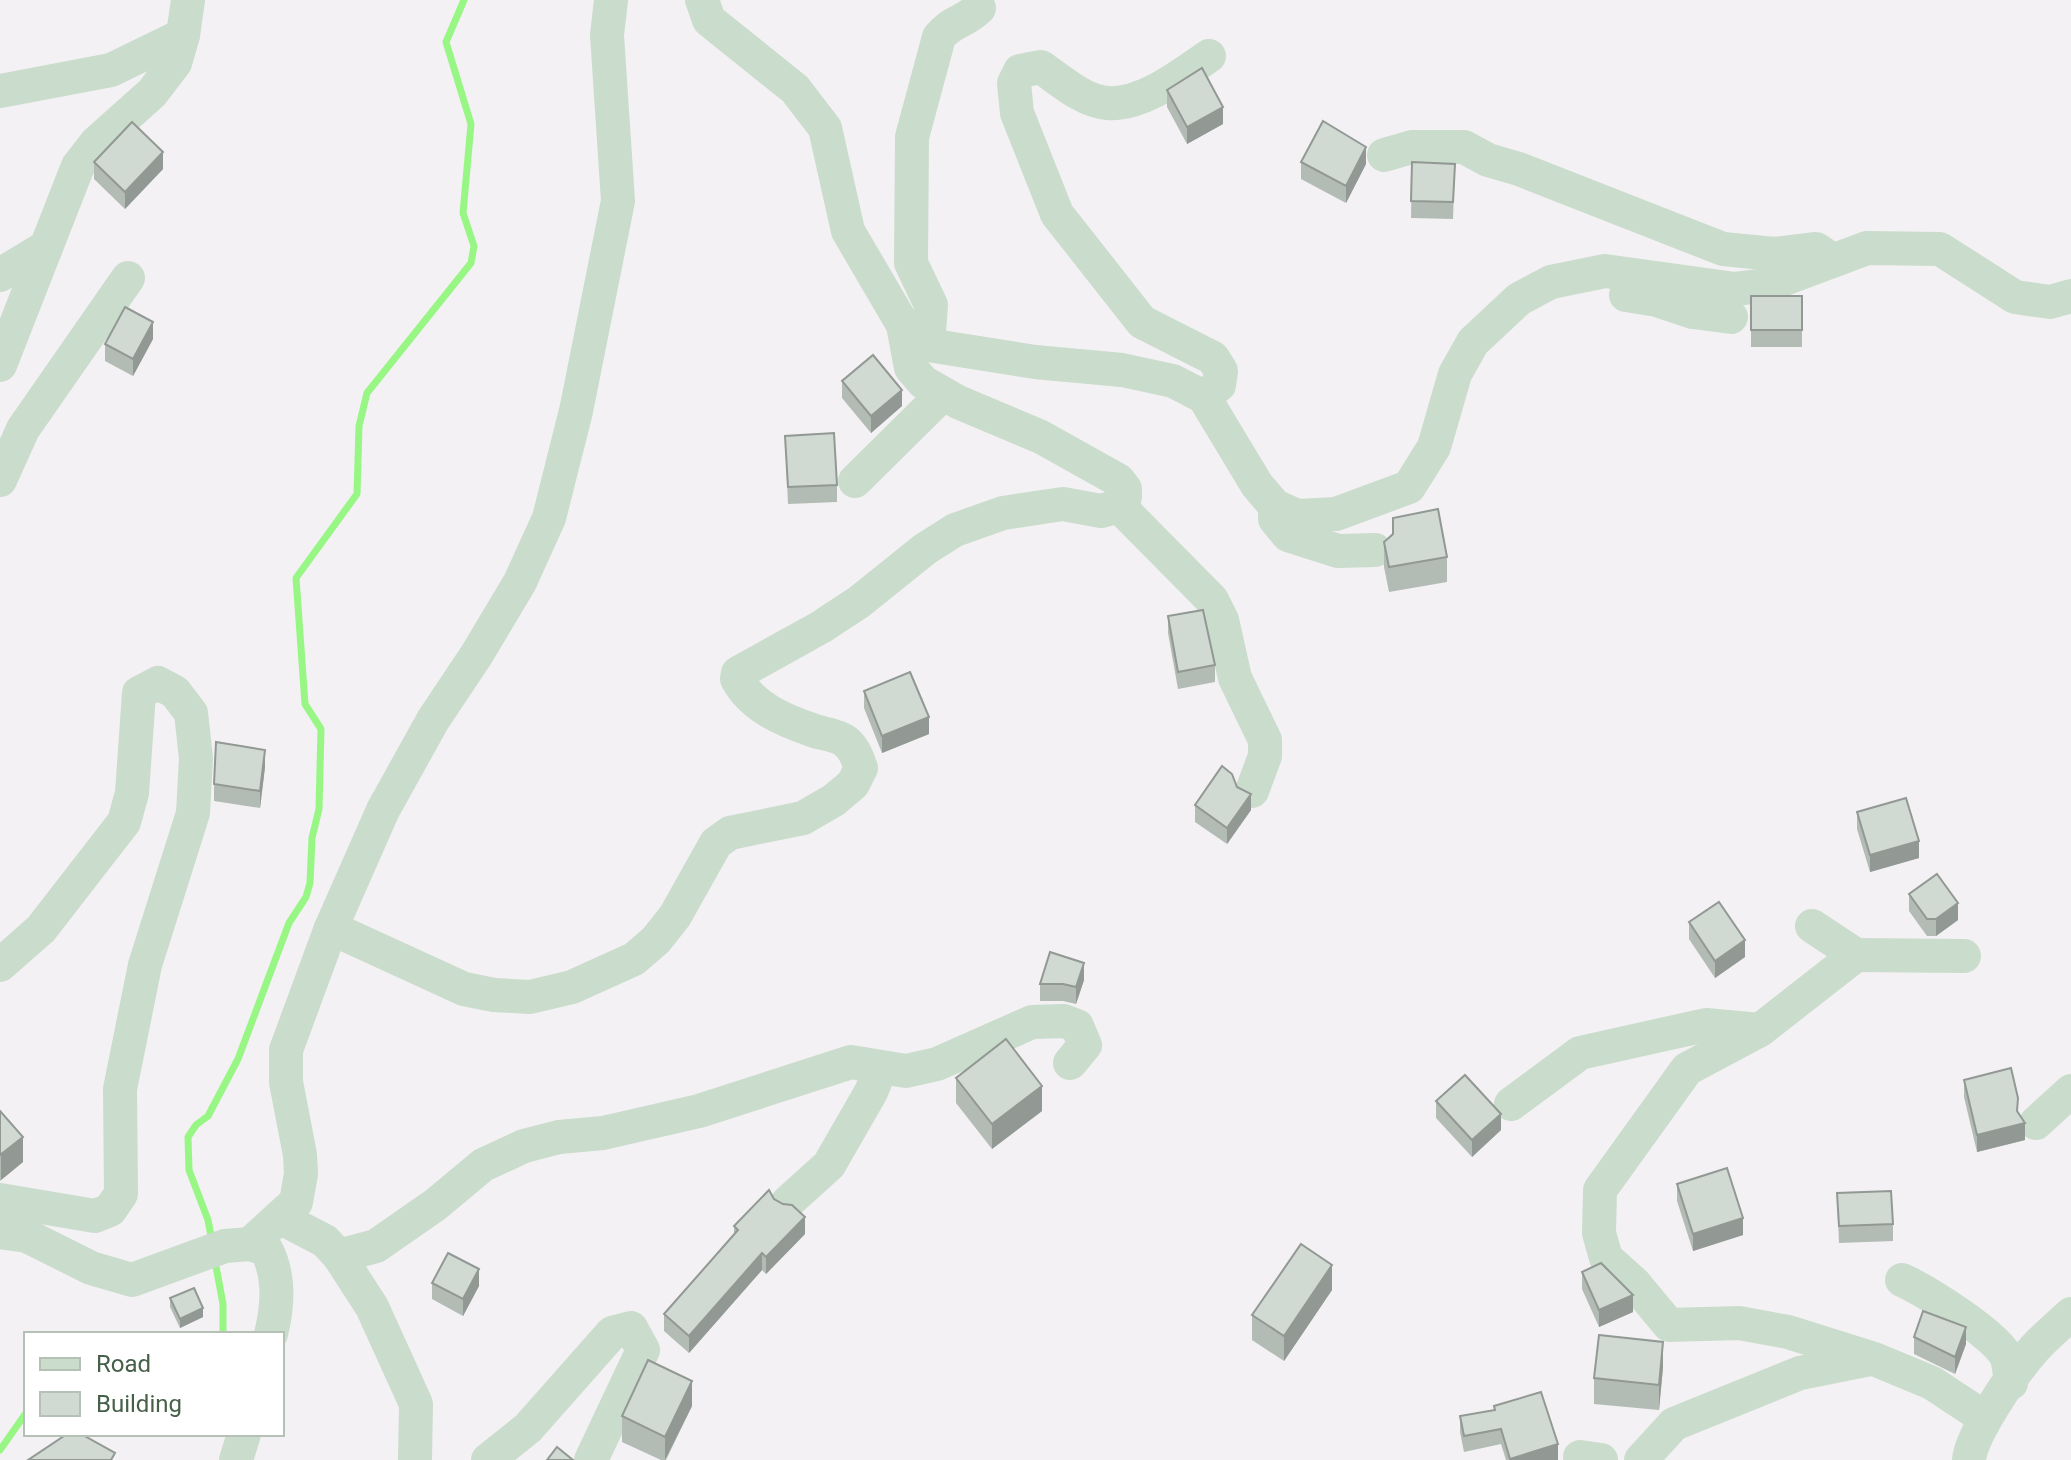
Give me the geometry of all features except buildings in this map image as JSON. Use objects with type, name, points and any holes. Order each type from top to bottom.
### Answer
[{"type":"street","points":[[0,365],[78,166],[96,143],[152,93],[175,63],[188,0]]},
{"type":"street","points":[[0,1232],[27,1236],[91,1268],[132,1280],[227,1247],[281,1218],[296,1202],[301,1174],[300,1155],[286,1082],[286,1050],[331,928],[383,810],[433,720],[520,582],[549,518],[579,397],[618,201],[607,35],[611,0]]},
{"type":"street","points":[[702,0],[709,20],[795,89],[825,128],[848,231],[915,335],[1035,362],[1122,370],[1173,381],[1204,397],[1257,485],[1275,506],[1297,516],[1336,514],[1409,487],[1434,447],[1455,374],[1473,342],[1519,299],[1551,282],[1605,271],[1735,289],[1768,285],[1867,248],[1940,249],[2015,297],[2050,302],[2071,296]]},
{"type":"street","points":[[331,928],[464,989],[494,995],[530,997],[572,987],[634,959],[656,940],[675,916],[716,843],[730,833],[803,818],[834,800],[853,784],[861,768],[855,752],[843,740],[777,717],[757,704],[740,685],[738,673],[859,602],[925,549],[955,530],[1003,513],[1063,504],[1101,511],[1119,506],[1125,497],[1125,489],[1118,480],[1041,437],[943,394],[923,382],[911,368],[915,335],[931,305],[911,263],[912,137],[939,37],[948,26],[966,21],[979,8]]},
{"type":"street","points":[[0,91],[111,70],[183,35]]},
{"type":"street","points":[[1204,397],[1219,385],[1221,371],[1213,358],[1142,322],[1057,214],[1017,113],[1014,83],[1020,71],[1041,67],[1081,94],[1107,103],[1149,95],[1209,56]]},
{"type":"street","points":[[1384,155],[1412,147],[1464,147],[1488,160],[1519,169],[1723,249],[1774,254],[1816,249],[1832,260]]},
{"type":"street","points":[[0,275],[46,247]]},
{"type":"street","points":[[0,480],[23,429],[128,278]]},
{"type":"street","points":[[1551,282],[1657,300],[1693,312],[1731,317]]},
{"type":"street","points":[[855,481],[943,394]]},
{"type":"street","points":[[1119,506],[1212,600],[1222,620],[1235,678],[1265,740],[1265,756],[1252,791]]},
{"type":"street","points":[[1275,506],[1275,519],[1288,535],[1338,551],[1375,550]]},
{"type":"street","points":[[0,965],[41,929],[124,822],[132,793],[139,693],[158,683],[175,692],[191,713],[196,758],[193,813],[145,965],[120,1089],[121,1194],[110,1210],[95,1216],[0,1200]]},
{"type":"street","points":[[1812,926],[1856,955],[1964,956]]},
{"type":"street","points":[[1856,955],[1760,1030],[1687,1069],[1600,1190],[1599,1233],[1606,1258],[1635,1284],[1669,1325],[1739,1323],[1788,1332],[1874,1359],[1932,1383],[1985,1418]]},
{"type":"street","points":[[339,1256],[376,1246],[435,1205],[483,1165],[524,1146],[559,1137],[603,1133],[699,1111],[851,1062],[906,1071],[937,1064],[1032,1022],[1064,1021],[1077,1026],[1085,1045],[1070,1063]]},
{"type":"street","points":[[1511,1104],[1580,1053],[1706,1025],[1760,1030]]},
{"type":"street","points":[[788,1202],[829,1165],[871,1092],[881,1068]]},
{"type":"street","points":[[2036,1123],[2071,1091]]},
{"type":"street","points":[[281,1218],[325,1241],[339,1256],[372,1307],[416,1404],[415,1460]]},
{"type":"street","points":[[227,1247],[266,1249],[274,1264],[277,1284],[271,1332]]},
{"type":"street","points":[[1902,1280],[1922,1290],[1985,1334],[2006,1356],[2011,1383]]},
{"type":"street","points":[[1969,1460],[1970,1447],[1985,1418],[2034,1349],[2071,1314]]},
{"type":"street","points":[[488,1460],[528,1428],[612,1333],[631,1328],[643,1350],[591,1460]]},
{"type":"street","points":[[1641,1460],[1674,1424],[1800,1373],[1874,1359]]},
{"type":"street","points":[[236,1460],[243,1436]]},
{"type":"waterway","points":[[212,1241],[208,1220],[189,1170],[188,1137],[196,1125],[208,1116],[238,1059],[289,923],[306,897],[310,883],[312,838],[319,809],[321,729],[305,704],[296,578],[357,494],[359,426],[367,393],[471,263],[474,246],[463,213],[471,124],[446,42],[464,0]]},
{"type":"waterway","points":[[215,1261],[223,1304],[223,1332]]},
{"type":"waterway","points":[[0,1450],[24,1416]]}]
